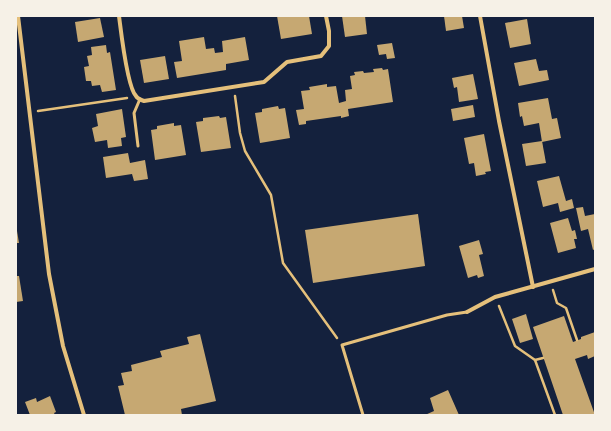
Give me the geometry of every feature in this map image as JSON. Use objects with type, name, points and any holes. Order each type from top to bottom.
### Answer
[{"type":"street","points":[[18,16],[49,274],[63,346],[84,415]]},
{"type":"street","points":[[119,16],[128,76],[132,89],[138,98],[144,101],[264,82],[287,62],[321,56],[329,46],[329,32],[326,16]]},
{"type":"street","points":[[480,16],[499,121],[533,287]]},
{"type":"street","points":[[467,312],[495,297],[595,269]]},
{"type":"lane","points":[[138,98],[134,113],[138,146]]},
{"type":"lane","points":[[363,415],[342,345],[447,315],[467,312]]},
{"type":"path","points":[[234,87],[240,133],[245,151],[271,195],[283,263],[342,345]]},
{"type":"path","points":[[30,112],[138,98]]},
{"type":"path","points":[[551,281],[557,303],[566,308],[577,340]]},
{"type":"path","points":[[495,297],[515,346],[535,360],[555,415]]},
{"type":"path","points":[[535,360],[543,358]]},
{"type":"building","points":[[277,16],[309,16],[312,34],[281,39]]},
{"type":"building","points":[[342,16],[365,16],[367,34],[345,37]]},
{"type":"building","points":[[444,16],[462,16],[464,28],[446,31]]},
{"type":"building","points":[[100,18],[104,37],[78,42],[75,22]]},
{"type":"building","points":[[527,19],[531,44],[510,48],[505,23]]},
{"type":"building","points":[[204,37],[206,49],[214,48],[215,53],[223,52],[222,41],[245,37],[249,60],[226,64],[226,70],[177,78],[174,62],[182,61],[179,41]]},
{"type":"building","points":[[392,43],[395,58],[387,59],[386,54],[379,55],[377,45]]},
{"type":"building","points":[[106,45],[107,53],[110,52],[116,90],[102,92],[100,85],[92,86],[91,81],[86,81],[84,67],[89,66],[87,56],[92,55],[91,47]]},
{"type":"building","points":[[165,56],[169,79],[144,83],[140,60]]},
{"type":"building","points":[[536,59],[539,71],[547,70],[549,80],[519,86],[514,63]]},
{"type":"building","points":[[382,68],[383,70],[388,69],[393,102],[348,109],[349,116],[306,121],[306,124],[299,125],[296,110],[304,109],[301,91],[310,90],[309,87],[327,84],[327,87],[336,86],[339,103],[346,101],[345,90],[352,89],[350,76],[355,75],[354,72],[374,72],[373,69]]},
{"type":"building","points":[[473,74],[478,99],[459,102],[457,87],[454,88],[452,78]]},
{"type":"building","points":[[548,98],[552,119],[557,118],[561,138],[542,142],[539,123],[524,126],[522,116],[520,117],[518,103]]},
{"type":"building","points":[[473,105],[475,117],[453,121],[451,109]]},
{"type":"building","points":[[278,106],[279,109],[285,108],[290,138],[260,143],[255,113],[262,112],[262,109]]},
{"type":"building","points":[[122,109],[126,137],[121,138],[122,146],[108,148],[107,140],[95,142],[92,128],[98,126],[96,114]]},
{"type":"building","points":[[219,116],[220,118],[226,117],[231,148],[201,152],[196,122],[203,121],[203,118]]},
{"type":"building","points":[[174,123],[174,126],[181,125],[186,155],[155,160],[151,130],[157,129],[157,126]]},
{"type":"building","points":[[484,134],[491,171],[485,172],[486,174],[476,176],[474,163],[469,164],[464,138]]},
{"type":"building","points":[[542,141],[546,163],[526,166],[522,144]]},
{"type":"building","points":[[128,153],[130,163],[145,160],[148,179],[134,181],[132,174],[106,178],[103,157]]},
{"type":"building","points":[[559,176],[566,201],[572,199],[574,208],[560,212],[558,203],[543,207],[537,181]]},
{"type":"building","points":[[583,207],[585,216],[595,214],[595,249],[593,250],[588,229],[581,231],[576,208]]},
{"type":"building","points":[[418,214],[425,266],[313,283],[305,230]]},
{"type":"building","points":[[568,218],[572,231],[575,230],[577,239],[574,239],[576,248],[558,253],[550,223]]},
{"type":"building","points":[[16,225],[19,243],[16,243]]},
{"type":"building","points":[[479,240],[483,254],[479,255],[484,276],[478,278],[477,275],[468,278],[459,246]]},
{"type":"building","points":[[16,276],[19,276],[23,301],[16,302]]},
{"type":"building","points":[[526,314],[533,339],[520,343],[512,319]]},
{"type":"building","points":[[564,316],[573,342],[581,339],[581,337],[595,332],[595,356],[588,359],[587,355],[575,359],[595,415],[563,415],[533,327]]},
{"type":"building","points":[[200,334],[216,401],[181,409],[182,415],[125,415],[118,386],[124,385],[121,373],[132,371],[131,365],[162,357],[160,351],[189,344],[187,337]]},
{"type":"building","points":[[448,390],[459,415],[425,415],[434,411],[430,398]]},
{"type":"building","points":[[50,396],[56,412],[54,413],[55,415],[30,415],[25,402],[36,398],[37,402]]}]
